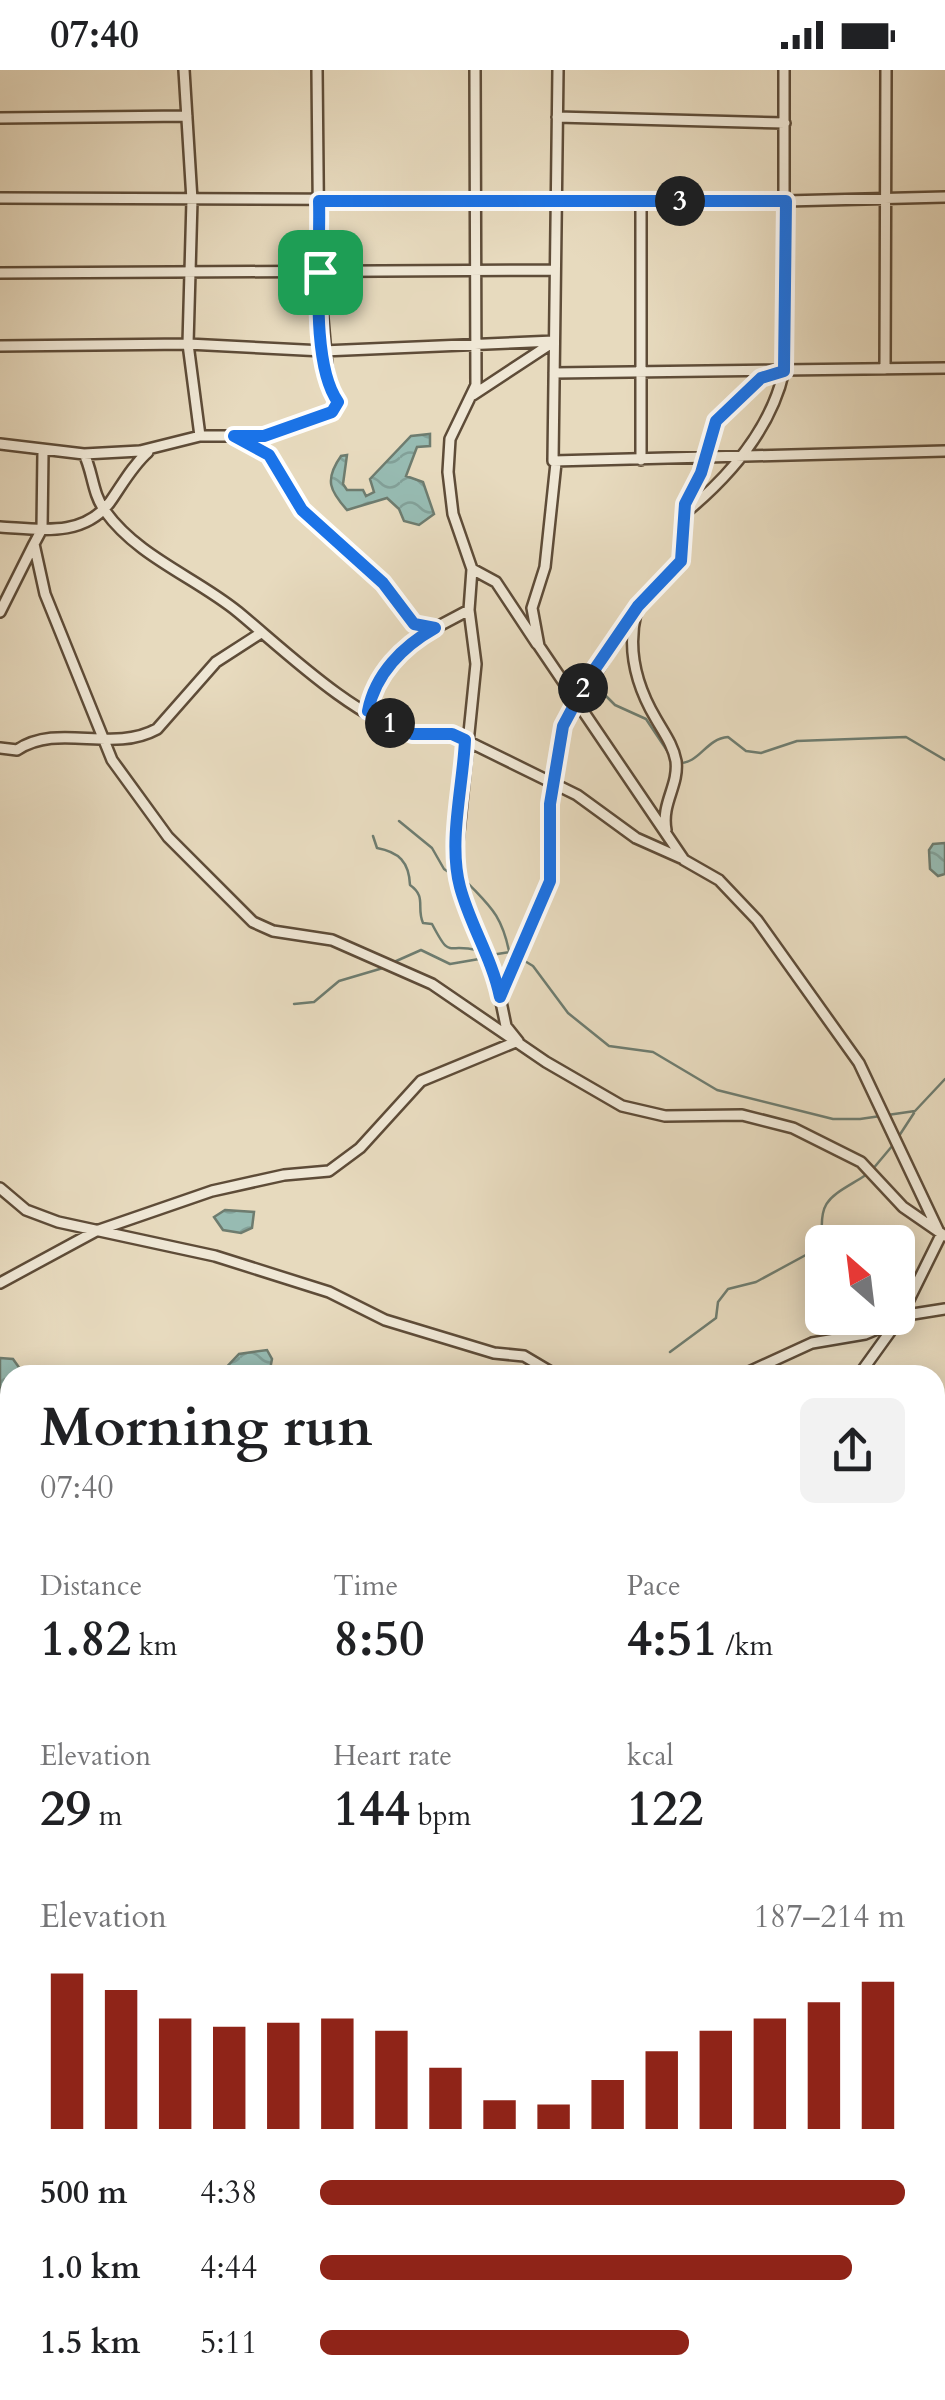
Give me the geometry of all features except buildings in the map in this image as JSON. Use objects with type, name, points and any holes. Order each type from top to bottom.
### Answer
[{"type":"street","points":[[184,70],[192,200],[188,344],[200,436]]},
{"type":"street","points":[[0,444],[84,454],[161,446],[200,436],[264,436],[332,412],[338,402],[329,389],[323,351],[318,70]]},
{"type":"street","points":[[474,70],[476,344],[472,395],[450,439],[448,472],[453,514],[472,569],[469,610],[476,664],[465,740],[456,861],[460,887],[495,970],[506,1026],[518,1041]]},
{"type":"street","points":[[539,646],[532,608],[544,567],[556,464],[552,457],[558,70]]},
{"type":"street","points":[[684,513],[741,456],[778,398],[784,371],[784,70]]},
{"type":"street","points":[[885,369],[886,70]]},
{"type":"street","points":[[0,118],[187,116]]},
{"type":"street","points":[[556,117],[786,123]]},
{"type":"street","points":[[0,198],[192,200],[256,195],[319,201],[786,201],[945,197]]},
{"type":"street","points":[[641,460],[642,201]]},
{"type":"street","points":[[0,273],[555,270]]},
{"type":"street","points":[[0,346],[188,344],[323,351],[554,342]]},
{"type":"street","points":[[472,395],[554,342]]},
{"type":"street","points":[[554,372],[945,368]]},
{"type":"street","points":[[500,997],[550,881],[552,782],[563,726],[574,702],[638,606],[681,561],[684,513],[716,421],[761,378],[784,371]]},
{"type":"street","points":[[234,436],[269,455],[302,510],[383,583],[414,624],[435,628]]},
{"type":"street","points":[[0,527],[77,526],[103,509],[146,453],[161,446]]},
{"type":"street","points":[[556,464],[945,451]]},
{"type":"street","points":[[0,612],[42,529],[43,452]]},
{"type":"street","points":[[84,454],[103,509],[144,548],[212,593],[286,656],[368,711],[412,734],[452,734],[465,740],[552,782],[636,838],[719,880],[758,920],[859,1063],[944,1237]]},
{"type":"street","points":[[34,544],[44,594],[102,741],[168,837],[253,922],[274,931],[332,940],[432,984],[546,1062],[634,1109],[665,1116],[742,1115],[793,1128],[861,1162],[904,1206],[944,1237]]},
{"type":"street","points":[[472,569],[496,582],[684,860]]},
{"type":"street","points":[[638,606],[632,630],[639,688],[676,759],[676,778],[664,810],[666,834]]},
{"type":"street","points":[[368,711],[377,686],[400,652],[469,610]]},
{"type":"street","points":[[0,748],[16,750],[32,739],[58,737],[129,742],[158,729],[216,662],[260,633]]},
{"type":"street","points":[[0,1283],[96,1231],[212,1191],[284,1175],[329,1171],[360,1148],[421,1081],[518,1041]]},
{"type":"street","points":[[0,1188],[26,1210],[96,1231],[215,1256],[329,1292],[385,1320],[494,1353],[524,1356],[539,1365]]},
{"type":"street","points":[[915,1290],[944,1237]]},
{"type":"street","points":[[915,1315],[945,1309]]},
{"type":"street","points":[[763,1365],[812,1342],[859,1335]]},
{"type":"street","points":[[866,1365],[888,1335]]},
{"type":"water","points":[[430,434],[430,446],[417,447],[406,476],[423,482],[434,514],[419,525],[404,521],[399,509],[387,498],[347,510],[336,497],[331,479],[341,456],[347,455],[343,484],[347,490],[363,490],[366,496],[374,492],[370,479],[411,436]]},
{"type":"water","points":[[945,843],[945,874],[938,876],[930,869],[929,850],[933,844]]},
{"type":"water","points":[[225,1210],[254,1212],[252,1228],[241,1233],[223,1230],[214,1217]]},
{"type":"water","points":[[267,1350],[271,1365],[229,1365],[239,1354]]},
{"type":"water","points":[[0,1358],[13,1359],[17,1365],[0,1365]]},
{"type":"waterway","points":[[596,686],[615,705],[646,719],[672,758]]},
{"type":"waterway","points":[[678,763],[692,760],[714,742],[728,737],[746,751],[761,753],[797,741],[906,737],[945,760]]},
{"type":"waterway","points":[[399,821],[432,848],[444,869],[453,875]]},
{"type":"waterway","points":[[373,836],[377,848],[397,855],[405,864],[410,885],[420,898],[423,923],[432,924],[446,946],[477,950],[484,957]]},
{"type":"waterway","points":[[465,880],[498,919],[509,951]]},
{"type":"waterway","points":[[394,962],[421,950],[450,964],[485,958]]},
{"type":"waterway","points":[[491,955],[510,952],[533,966],[568,1013],[609,1046],[653,1052],[717,1090],[833,1119],[860,1119],[915,1111],[945,1079]]},
{"type":"waterway","points":[[294,1004],[314,1002],[339,981],[383,968]]},
{"type":"waterway","points":[[897,1139],[914,1113]]},
{"type":"waterway","points":[[872,1170],[893,1145]]},
{"type":"waterway","points":[[670,1352],[716,1318],[718,1302],[728,1289],[756,1282],[815,1250],[823,1242],[822,1216],[829,1200],[866,1175]]},
{"type":"route","points":[[319,201],[786,201],[784,371],[761,378],[742,392],[716,421],[701,473],[685,504],[681,561],[638,606],[588,679],[563,726],[550,804],[550,881],[500,997],[495,970],[460,887],[456,861],[465,740],[452,734],[412,734],[368,711],[377,686],[400,652],[435,628],[414,624],[402,612],[394,594],[302,510],[269,455],[234,436],[264,436],[332,412],[338,402],[329,389],[323,351],[320,272],[319,201]]}]
